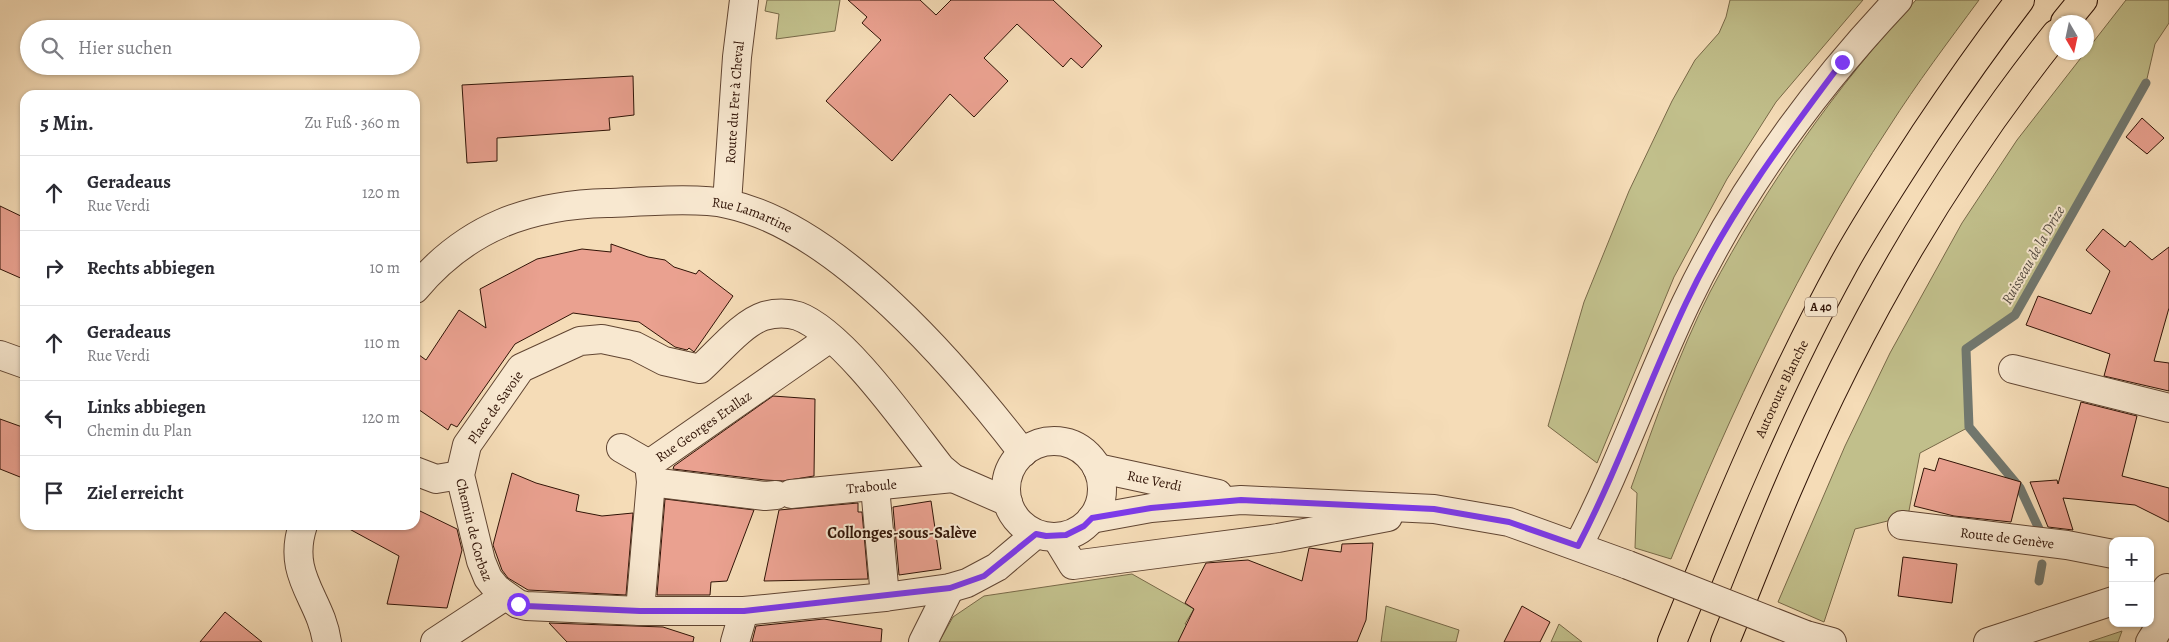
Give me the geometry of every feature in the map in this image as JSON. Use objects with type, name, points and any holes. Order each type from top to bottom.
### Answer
[{"type":"highway","name":"Autoroute Blanche","points":[[1672,642],[1738,479],[1795,357],[1845,262],[1926,133],[1984,46],[2020,0]]},
{"type":"highway","points":[[2071,15],[2083,0]]},
{"type":"highway","points":[[1725,642],[1788,487],[1836,386],[1889,285],[1941,196],[2023,76],[2049,43]]},
{"type":"street","name":"Route du Fer à Cheval","points":[[727,203],[736,74],[744,0]]},
{"type":"street","points":[[1578,546],[1603,498],[1686,304],[1736,212],[1804,112],[1842,62],[1898,0]]},
{"type":"street","name":"Rue Lamartine","points":[[420,284],[442,260],[483,231],[534,211],[557,206],[590,203],[727,203],[791,229],[834,257],[868,285],[927,339],[1023,453]]},
{"type":"street","name":"Place de Savoie","points":[[460,475],[479,449],[521,368],[580,341],[602,339],[635,346],[688,372],[700,369],[750,323],[772,314],[790,314],[809,322],[830,338]]},
{"type":"street","points":[[830,338],[842,347],[942,468],[953,478],[1008,502]]},
{"type":"street","name":"Rue Georges Etallaz","points":[[640,611],[650,473],[830,338]]},
{"type":"street","points":[[0,355],[20,362]]},
{"type":"street","points":[[2013,369],[2169,408]]},
{"type":"street","points":[[436,642],[505,596],[526,606],[640,611],[744,611],[885,597],[950,588],[984,576],[1046,535],[1076,531],[1092,518],[1101,499],[1102,489],[1097,468],[1081,450],[1058,441],[1034,446],[1023,453],[1010,470],[1006,491],[1008,502],[1018,521],[1046,535],[1073,566],[1278,538],[1434,509]]},
{"type":"street","points":[[622,448],[650,473]]},
{"type":"street","name":"Rue Verdi","points":[[1097,468],[1241,500]]},
{"type":"street","name":"Chemin de Corbaz","points":[[420,473],[436,479],[460,475],[481,561],[488,578],[505,596]]},
{"type":"street","name":"Traboule","points":[[650,473],[765,496],[875,487],[953,478]]},
{"type":"street","points":[[875,487],[885,597]]},
{"type":"street","name":"Rue Verdi","points":[[1092,518],[1151,508],[1241,500],[1434,509],[1509,522],[1628,565],[1806,635],[1832,642]]},
{"type":"street","name":"Route de Genève","points":[[1902,526],[2068,545],[2109,553]]},
{"type":"street","points":[[302,530],[298,549],[302,578],[320,619],[327,642]]},
{"type":"street","points":[[923,642],[950,588]]},
{"type":"street","points":[[2150,642],[2166,614],[2162,589]]},
{"type":"street","points":[[1988,642],[2109,602]]},
{"type":"street","points":[[735,642],[744,611]]},
{"type":"shaded area","points":[[767,0],[840,0],[835,31],[776,39],[779,14],[765,11]]},
{"type":"shaded area","points":[[1730,0],[1863,0],[1776,102],[1727,179],[1674,277],[1597,463],[1548,426],[1584,302],[1629,191],[1672,101],[1695,60],[1719,33],[1726,17]]},
{"type":"shaded area","points":[[1916,0],[1979,0],[1900,111],[1826,230],[1743,392],[1671,559],[1635,548],[1637,493],[1631,488],[1677,364],[1710,292],[1754,214],[1804,139],[1886,33]]},
{"type":"shaded area","points":[[2126,0],[2169,0],[2169,23],[2155,44],[2146,83],[2015,315],[1966,350],[1969,427],[1920,453],[1908,516],[1855,529],[1824,622],[1778,602],[1845,446],[1890,353],[1962,223],[2017,140],[2079,60],[2094,60],[2094,41]]},
{"type":"shaded area","points":[[1132,574],[1194,609],[1185,624],[1188,625],[1185,642],[939,642],[953,617],[984,596]]},
{"type":"shaded area","points":[[1386,606],[1459,630],[1456,642],[1381,642]]},
{"type":"shaded area","points":[[1559,624],[1582,642],[1551,642]]},
{"type":"shaded area","points":[[2122,631],[2118,642],[2089,642]]},
{"type":"building","points":[[848,0],[920,0],[936,15],[951,0],[1053,0],[1102,46],[1082,68],[1071,58],[1063,67],[1017,24],[984,58],[1008,81],[974,117],[950,94],[892,161],[826,101],[881,40],[862,23],[867,17]]},
{"type":"building","points":[[633,76],[634,115],[609,118],[610,130],[497,138],[497,161],[467,163],[462,85]]},
{"type":"building","points":[[2142,118],[2164,138],[2147,154],[2126,137]]},
{"type":"building","points":[[0,206],[20,216],[20,278],[0,269]]},
{"type":"building","points":[[2103,229],[2125,247],[2130,241],[2152,260],[2169,247],[2169,308],[2154,361],[2169,363],[2169,391],[2104,376],[2110,354],[2026,325],[2038,296],[2091,314],[2110,271],[2086,250]]},
{"type":"building","points":[[611,244],[648,257],[665,260],[674,267],[696,274],[699,270],[733,296],[694,352],[689,348],[687,350],[675,347],[639,322],[573,313],[515,344],[457,427],[451,424],[448,430],[420,410],[420,356],[426,360],[459,310],[486,328],[480,289],[537,259],[582,249],[611,252]]},
{"type":"building","points":[[773,396],[815,399],[814,476],[783,481],[673,469],[674,466]]},
{"type":"building","points":[[2081,402],[2137,416],[2122,476],[2169,488],[2169,522],[2135,505],[2063,498],[2073,530],[2048,527],[2030,482],[2057,480],[2058,484]]},
{"type":"building","points":[[0,419],[20,426],[20,477],[0,469]]},
{"type":"building","points":[[1939,458],[2021,482],[2011,522],[1954,516],[1914,506],[1924,468],[1935,471]]},
{"type":"building","points":[[512,473],[536,483],[579,495],[576,511],[602,516],[633,513],[626,595],[528,590],[508,578],[502,570],[493,545]]},
{"type":"building","points":[[665,499],[754,510],[727,581],[711,582],[710,595],[657,595]]},
{"type":"building","points":[[931,501],[941,569],[899,575],[893,507]]},
{"type":"building","points":[[858,503],[858,512],[862,512],[868,579],[764,581],[779,510]]},
{"type":"building","points":[[420,511],[457,529],[462,550],[447,608],[387,604],[399,556],[351,530],[420,530]]},
{"type":"building","points":[[1373,543],[1366,620],[1357,642],[1178,642],[1194,609],[1185,603],[1206,563],[1248,560],[1302,581],[1309,548],[1341,552],[1342,544]]},
{"type":"building","points":[[1903,557],[1957,564],[1952,603],[1898,596]]},
{"type":"building","points":[[1522,606],[1550,622],[1540,642],[1504,642]]},
{"type":"building","points":[[225,612],[262,642],[200,642]]},
{"type":"building","points":[[824,619],[882,629],[881,642],[752,642],[756,626]]},
{"type":"building","points":[[549,623],[663,627],[694,637],[693,642],[567,642]]},
{"type":"waterway","name":"Ruisseau de la Drize","points":[[2040,531],[2020,488],[1969,427],[1966,349],[2015,315],[2146,83]]},
{"type":"waterway","points":[[2039,581],[2042,564]]},
{"type":"district","name":"Collonges-sous-Salève","points":[[902,532]]},
{"type":"route","points":[[518,604],[526,606],[640,611],[744,611],[885,597],[950,588],[984,576],[1036,534],[1056,537],[1066,535],[1084,526],[1092,518],[1151,508],[1241,500],[1434,509],[1509,522],[1578,546],[1603,498],[1686,304],[1717,244],[1768,161],[1842,62]]}]
